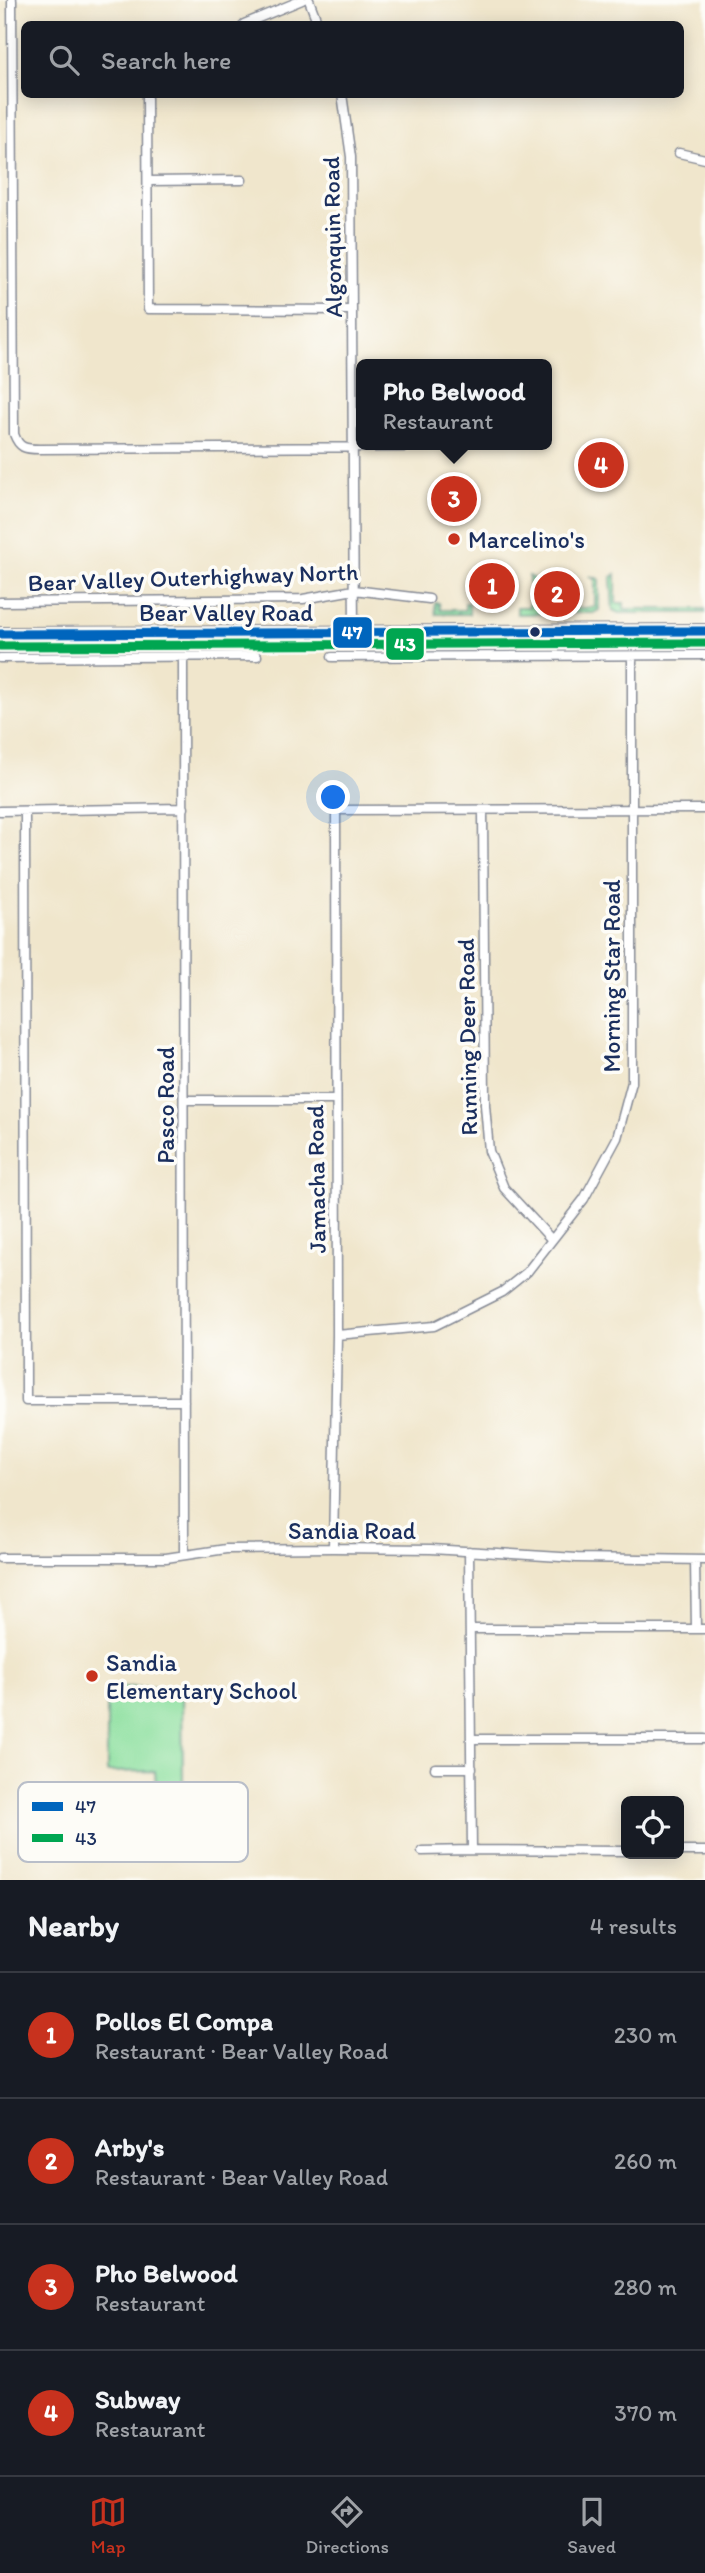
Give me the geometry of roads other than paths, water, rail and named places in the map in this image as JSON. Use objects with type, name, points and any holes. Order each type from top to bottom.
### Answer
[{"type":"main road","name":"Bear Valley Road","points":[[0,634],[705,631]]},
{"type":"street","points":[[12,0],[14,435],[18,445],[26,449],[356,447]]},
{"type":"street","points":[[251,21],[302,0]]},
{"type":"street","points":[[309,0],[317,21]]},
{"type":"street","points":[[147,98],[148,309],[352,310]]},
{"type":"street","name":"Algonquin Road","points":[[343,98],[351,158],[354,632]]},
{"type":"street","points":[[679,153],[705,159]]},
{"type":"street","points":[[149,181],[242,180]]},
{"type":"street","name":"Bear Valley Outerhighway North","points":[[0,601],[303,598],[354,590],[429,599]]},
{"type":"street","points":[[0,658],[257,656]]},
{"type":"street","name":"Morning Star Road","points":[[337,1335],[434,1326],[502,1292],[527,1272],[584,1199],[617,1138],[632,1082],[632,656]]},
{"type":"street","points":[[332,657],[705,656]]},
{"type":"street","name":"Pasco Road","points":[[183,657],[184,1554]]},
{"type":"street","points":[[0,811],[184,808]]},
{"type":"street","points":[[483,811],[705,809]]},
{"type":"street","name":"Jamacha Road","points":[[333,1548],[337,1335],[336,810],[483,811]]},
{"type":"street","points":[[25,811],[26,1401],[184,1401]]},
{"type":"street","name":"Running Deer Road","points":[[483,811],[485,1105],[489,1151],[504,1188],[552,1240]]},
{"type":"street","points":[[184,1101],[335,1100]]},
{"type":"street","name":"Sandia Road","points":[[0,1558],[166,1558],[226,1549],[333,1548],[469,1551],[577,1558],[705,1560]]},
{"type":"street","points":[[469,1551],[472,1850]]},
{"type":"street","points":[[471,1629],[701,1629],[695,1560]]},
{"type":"street","points":[[472,1738],[705,1740]]},
{"type":"street","points":[[435,1768],[472,1768]]},
{"type":"street","points":[[422,1851],[621,1851]]},
{"type":"street","points":[[684,1851],[705,1851]]},
{"type":"place","name":"Subway","points":[[601,465]]},
{"type":"place","name":"Pho Belwood","points":[[454,499]]},
{"type":"place","name":"Marcelino's","points":[[454,539]]},
{"type":"place","name":"Pollos El Compa","points":[[492,586]]},
{"type":"place","name":"Arby's","points":[[557,594]]},
{"type":"place","name":"Sandia Elementary School","points":[[92,1676]]}]
